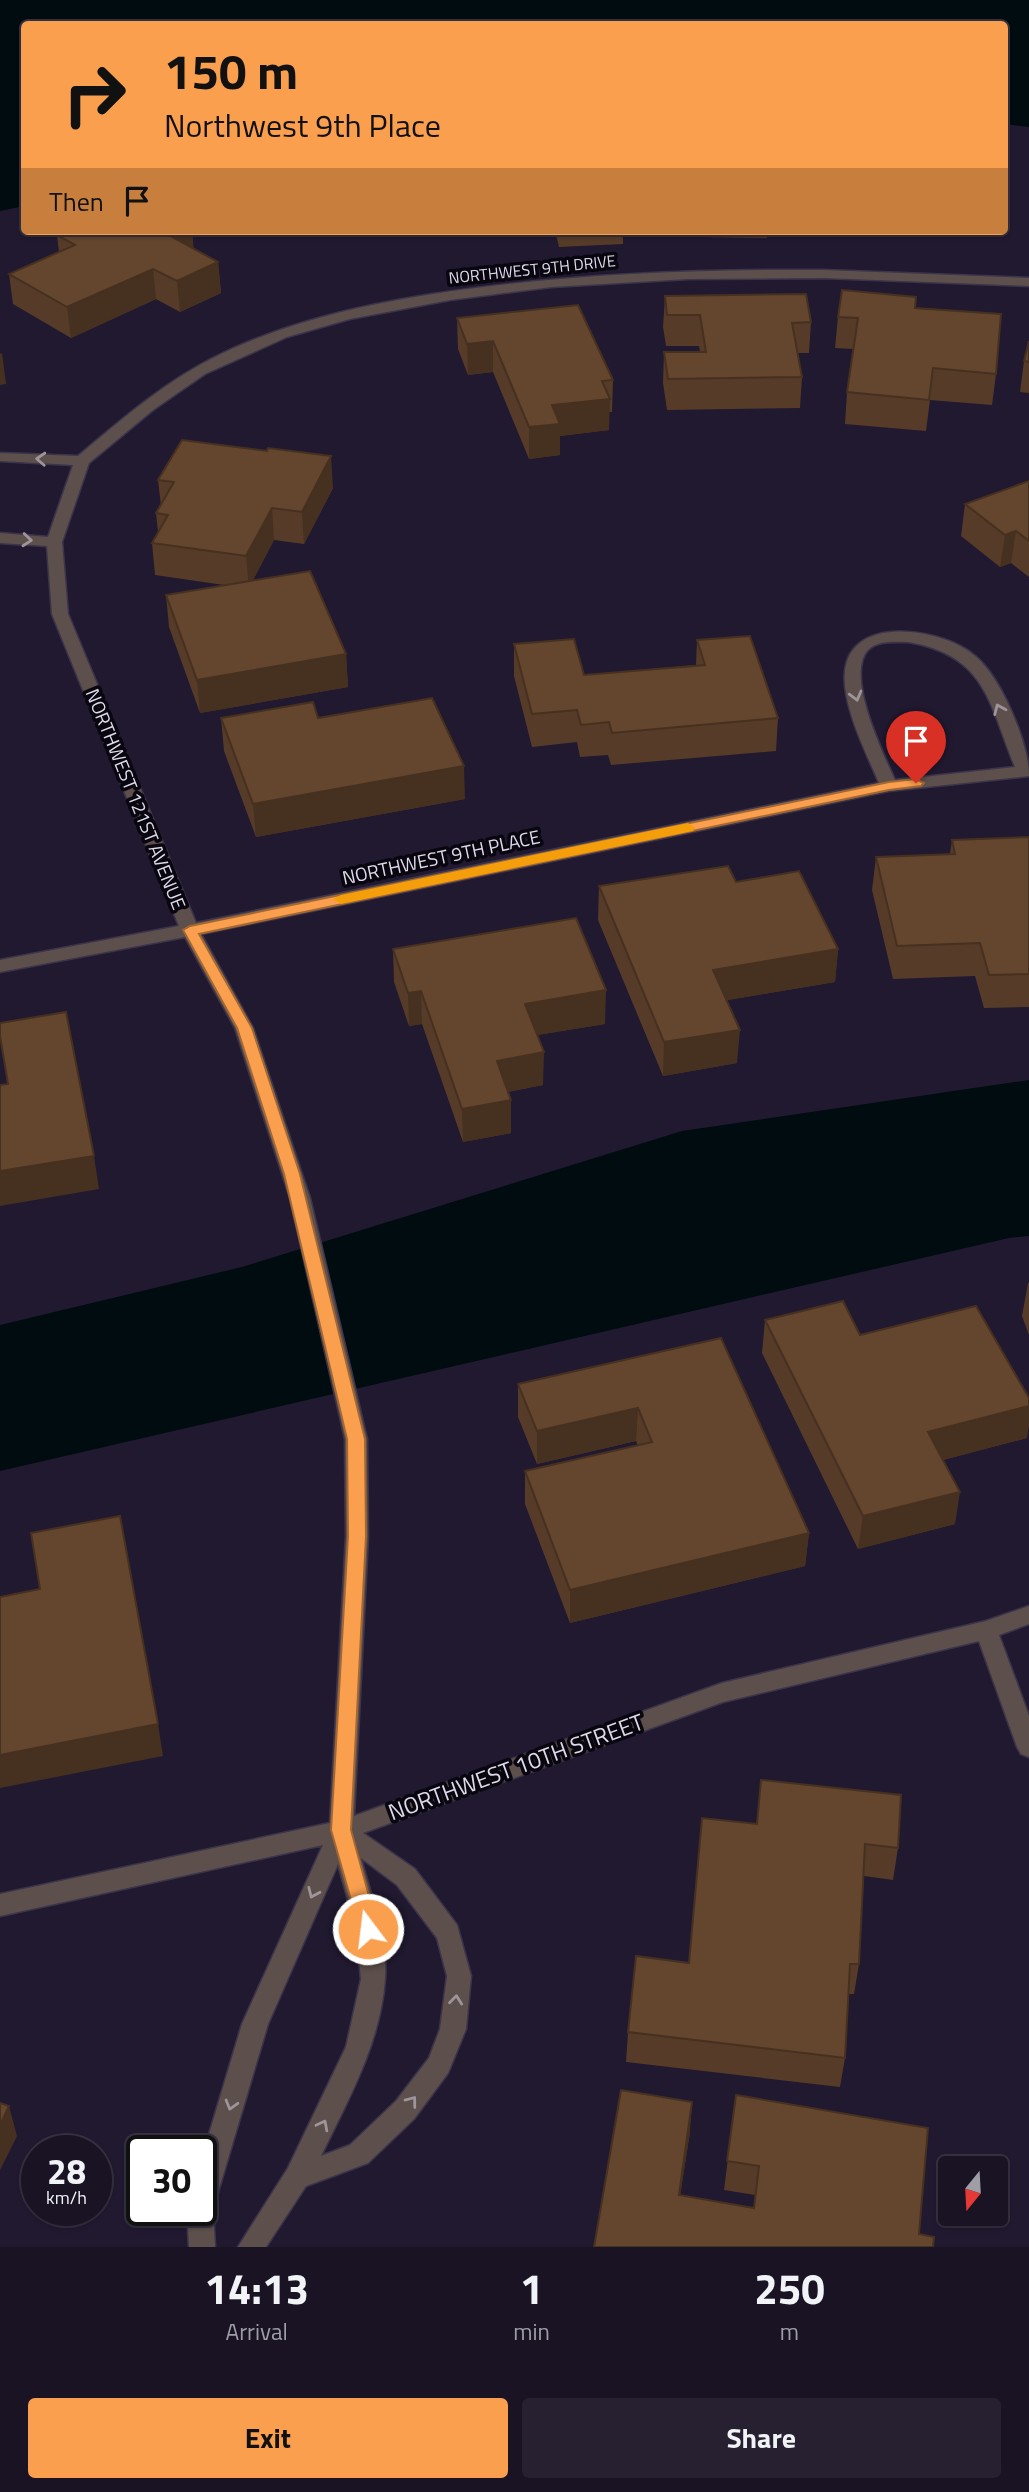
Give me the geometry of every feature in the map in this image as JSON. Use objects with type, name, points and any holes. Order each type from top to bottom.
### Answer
[{"type":"street","name":"NORTHWEST 9TH DRIVE","points":[[82,461],[142,410],[218,361],[324,320],[435,298],[573,280],[709,273],[908,275],[1029,282]]},
{"type":"street","points":[[0,457],[82,461]]},
{"type":"street","name":"NORTHWEST 121ST AVENUE","points":[[82,461],[54,542],[61,614],[190,930],[244,1028],[300,1198],[356,1439],[357,1536],[341,1830],[368,1929],[373,1979],[359,2047],[297,2177],[251,2247]]},
{"type":"street","points":[[0,538],[54,542]]},
{"type":"street","name":"NORTHWEST 9TH PLACE","points":[[0,966],[190,930],[889,786],[1027,772],[988,683],[979,667],[965,653],[942,644],[891,635],[875,637],[866,643],[851,667],[854,695],[889,786]]},
{"type":"street","name":"NORTHWEST 10TH STREET","points":[[0,1905],[341,1830],[722,1693],[986,1630],[1029,1615]]},
{"type":"street","points":[[986,1630],[1029,1747]]},
{"type":"street","points":[[297,2177],[359,2154],[405,2110],[439,2065],[453,2029],[459,1976],[448,1933],[406,1877],[341,1830]]},
{"type":"street","name":"NORTHWEST 121ST AVENUE","points":[[217,2153],[255,2024],[341,1830]]},
{"type":"street","name":"NORTHWEST 121ST AVENUE","points":[[201,2226],[202,2247]]},
{"type":"shaded area","points":[[0,0],[1029,0],[1029,127],[1008,124],[1008,21],[21,21],[21,207],[0,211]]},
{"type":"shaded area","points":[[1029,1080],[1029,1236],[1009,1238],[0,1471],[0,1325],[242,1267],[682,1131]]},
{"type":"building","points":[[57,235],[169,235],[218,262],[177,281],[153,269],[67,307],[9,274],[75,245]]},
{"type":"building","points":[[842,290],[916,297],[915,308],[1001,314],[996,374],[933,368],[929,400],[847,392],[858,318],[838,317]]},
{"type":"building","points":[[806,294],[811,322],[792,323],[802,377],[668,379],[664,352],[706,352],[700,315],[667,315],[665,296]]},
{"type":"building","points":[[578,305],[613,380],[602,381],[610,399],[552,405],[560,424],[529,427],[493,341],[467,344],[457,318]]},
{"type":"building","points":[[1029,341],[1029,362],[1024,361]]},
{"type":"building","points":[[182,440],[331,456],[302,512],[272,508],[246,556],[152,543],[168,515],[156,513],[174,482],[158,480]]},
{"type":"building","points":[[1029,481],[1029,541],[1016,531],[1005,535],[965,504]]},
{"type":"building","points":[[310,571],[346,654],[197,680],[166,595]]},
{"type":"building","points":[[750,636],[778,718],[612,733],[609,722],[581,725],[577,710],[532,714],[514,644],[574,639],[584,675],[705,665],[697,640]]},
{"type":"building","points":[[432,698],[464,766],[253,804],[221,718],[313,702],[318,718]]},
{"type":"building","points":[[1029,837],[1029,974],[989,975],[980,943],[897,946],[876,857],[955,854],[952,840]]},
{"type":"building","points":[[728,866],[736,882],[799,871],[838,949],[713,970],[740,1030],[664,1042],[599,886]]},
{"type":"building","points":[[576,918],[606,990],[525,1004],[544,1052],[497,1061],[511,1100],[462,1109],[421,991],[408,993],[393,949]]},
{"type":"building","points":[[66,1012],[94,1156],[0,1171],[0,1085],[8,1084],[0,1023]]},
{"type":"building","points":[[843,1301],[860,1335],[976,1306],[1029,1398],[1029,1406],[928,1432],[960,1492],[863,1516],[765,1320]]},
{"type":"building","points":[[721,1338],[809,1533],[570,1590],[525,1471],[652,1442],[638,1408],[537,1431],[518,1384]]},
{"type":"building","points":[[120,1516],[158,1724],[0,1755],[0,1597],[40,1589],[31,1533]]},
{"type":"building","points":[[761,1780],[901,1795],[898,1848],[865,1844],[859,1964],[850,1964],[845,2058],[628,2032],[636,1956],[689,1963],[702,1818],[757,1824]]},
{"type":"building","points":[[621,2090],[692,2102],[679,2195],[754,2208],[759,2166],[727,2161],[736,2095],[928,2128],[919,2234],[934,2237],[933,2247],[594,2247]]},
{"type":"building","points":[[0,2103],[9,2106],[0,2125]]},
{"type":"slow traffic","points":[[341,899],[688,828]]},
{"type":"route","points":[[368,1929],[341,1830],[357,1536],[356,1439],[300,1198],[244,1028],[190,930],[889,786],[916,783]]}]
